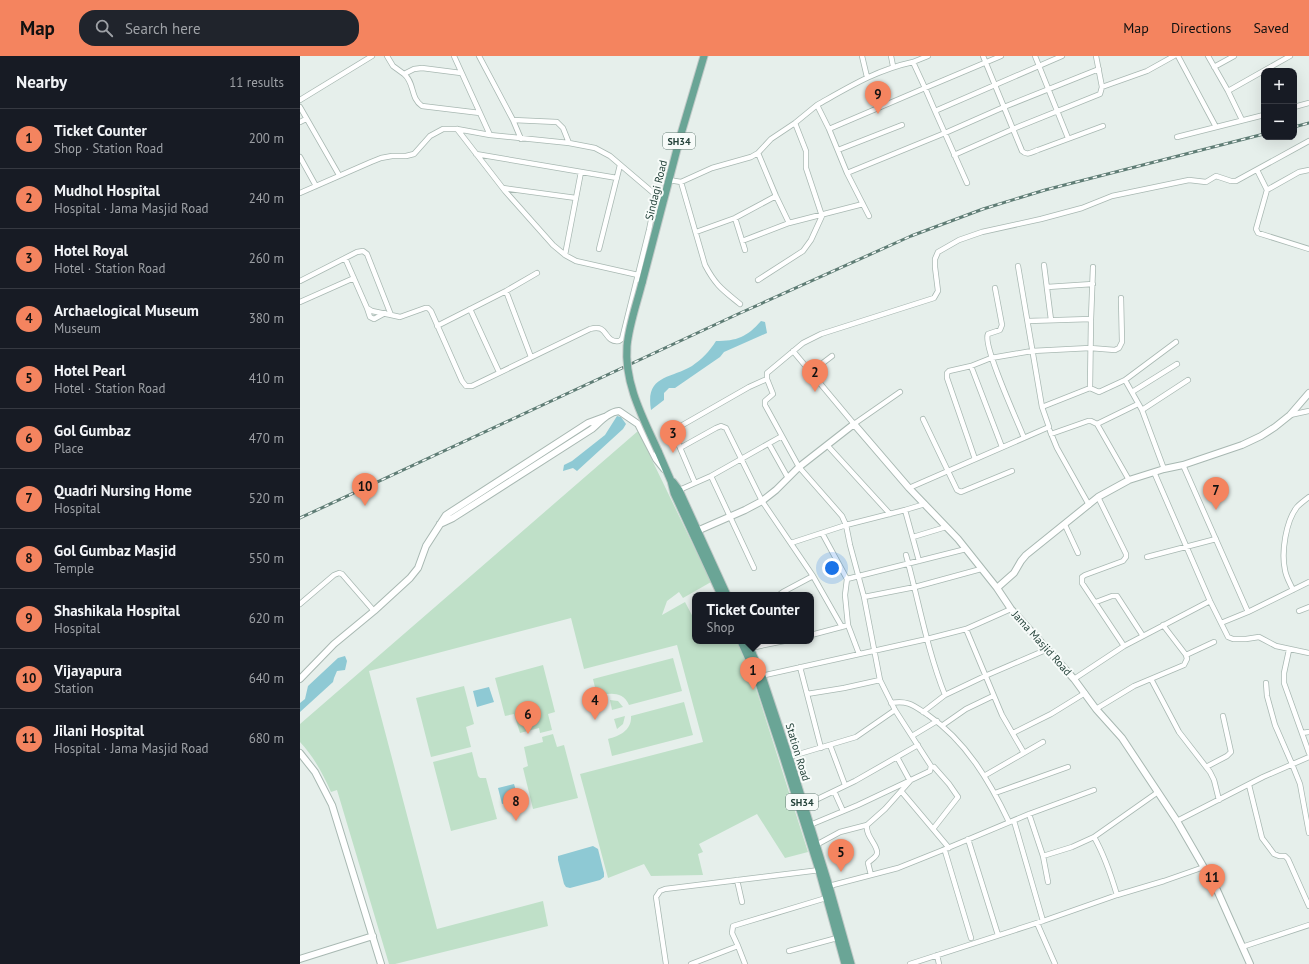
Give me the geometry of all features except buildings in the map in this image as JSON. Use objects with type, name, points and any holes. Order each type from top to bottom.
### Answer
[{"type":"main road","name":"Sindagi Road","points":[[667,471],[639,408],[631,384],[627,361],[627,345],[631,323],[669,180],[704,56]]},
{"type":"main road","name":"SH34","points":[[667,471],[719,592]]},
{"type":"main road","name":"SH34","points":[[676,492],[726,592]]},
{"type":"main road","name":"Station Road","points":[[744,644],[760,676],[821,869],[829,886],[851,964]]},
{"type":"main road","name":"Station Road","points":[[748,644],[810,825],[816,845],[826,898],[845,964]]},
{"type":"street","points":[[300,100],[372,56]]},
{"type":"street","points":[[387,56],[393,66],[408,78],[412,84],[415,100],[422,106],[480,113]]},
{"type":"street","points":[[454,56],[490,135]]},
{"type":"street","points":[[479,56],[513,120],[520,139]]},
{"type":"street","points":[[862,56],[867,77]]},
{"type":"street","points":[[891,56],[893,66]]},
{"type":"street","points":[[983,56],[1022,151],[1027,154],[1104,126]]},
{"type":"street","points":[[829,129],[1001,56]]},
{"type":"street","points":[[1035,56],[1068,138]]},
{"type":"street","points":[[935,111],[1062,56]]},
{"type":"street","points":[[954,155],[1058,110],[1100,94],[1102,87],[1096,57],[1102,56]]},
{"type":"street","points":[[1102,87],[1147,71],[1174,56]]},
{"type":"street","points":[[1178,56],[1216,127]]},
{"type":"street","points":[[1208,56],[1228,91],[1242,120]]},
{"type":"street","points":[[1214,67],[1234,56]]},
{"type":"street","points":[[1228,91],[1290,56]]},
{"type":"street","points":[[669,180],[681,182],[712,168],[743,160],[758,153],[771,139],[795,123],[817,105],[867,77],[893,66],[913,62],[925,57]]},
{"type":"street","points":[[913,62],[967,183]]},
{"type":"street","points":[[404,74],[414,69],[422,68],[461,73]]},
{"type":"street","points":[[848,173],[946,133],[1049,88],[1099,69]]},
{"type":"street","points":[[1297,106],[1309,103]]},
{"type":"street","points":[[817,105],[869,216]]},
{"type":"street","points":[[300,107],[339,174]]},
{"type":"street","points":[[1177,137],[1261,116]]},
{"type":"street","points":[[300,122],[306,119]]},
{"type":"street","points":[[513,120],[557,122],[563,128],[569,143]]},
{"type":"street","points":[[758,280],[803,251],[811,240],[822,216],[806,168],[806,151],[795,123]]},
{"type":"street","points":[[838,150],[902,125]]},
{"type":"street","points":[[300,192],[316,186],[339,174],[381,158],[414,154],[430,136],[438,131],[443,129],[457,129],[490,135],[569,143],[595,148],[610,156],[664,202]]},
{"type":"street","points":[[457,129],[503,188],[553,245],[564,255],[576,260],[638,274]]},
{"type":"street","points":[[810,825],[910,781],[930,771],[931,768],[930,763],[895,710],[880,680],[864,597],[850,546],[846,525],[842,516],[799,467],[764,403],[773,394],[767,379],[767,373],[803,343],[821,334],[934,298],[938,291],[935,259],[938,252],[959,240],[982,232],[1082,208],[1112,196],[1189,180],[1206,182],[1216,176],[1230,181],[1236,181],[1309,141]]},
{"type":"street","points":[[758,153],[789,223]]},
{"type":"street","points":[[476,154],[617,178]]},
{"type":"street","points":[[300,157],[316,186]]},
{"type":"street","points":[[599,249],[620,165]]},
{"type":"street","points":[[1257,170],[1267,190],[1256,229],[1258,233],[1309,250]]},
{"type":"street","points":[[1267,190],[1299,172],[1309,170]]},
{"type":"street","points":[[564,255],[581,172]]},
{"type":"street","points":[[681,182],[706,265],[719,287],[740,304]]},
{"type":"street","points":[[503,188],[576,198]]},
{"type":"street","points":[[367,308],[372,311],[400,317],[428,308],[431,311],[462,381],[466,386],[472,386],[531,356],[590,329],[598,327],[601,328],[612,340],[620,341],[622,339],[656,196]]},
{"type":"street","points":[[696,232],[735,218],[776,196]]},
{"type":"street","points":[[742,241],[789,223],[822,216],[863,204]]},
{"type":"street","points":[[735,218],[745,250]]},
{"type":"street","points":[[300,281],[360,251],[367,254],[391,315]]},
{"type":"street","points":[[345,258],[370,317],[374,319],[384,314],[388,308]]},
{"type":"street","points":[[1018,266],[1042,407],[1057,448],[1089,505]]},
{"type":"street","points":[[1044,266],[1052,320]]},
{"type":"street","points":[[1090,388],[1093,267]]},
{"type":"street","points":[[437,326],[506,291],[537,273]]},
{"type":"street","points":[[300,302],[354,278]]},
{"type":"street","points":[[1047,287],[1093,284]]},
{"type":"street","points":[[995,288],[1002,325],[1000,330],[988,334],[987,336],[991,358],[1024,438]]},
{"type":"street","points":[[506,291],[531,356]]},
{"type":"street","points":[[975,459],[946,375],[947,372],[949,370],[970,366],[991,358],[1032,351],[1090,348],[1115,350],[1121,345],[1122,342],[1121,298]]},
{"type":"street","points":[[470,309],[499,372]]},
{"type":"street","points":[[1028,321],[1091,319]]},
{"type":"street","points":[[1042,407],[1090,388],[1099,392],[1125,380],[1176,342]]},
{"type":"street","name":"Jama Masjid Road","points":[[793,351],[909,488],[966,549],[997,588],[1011,609],[1074,678],[1096,709],[1122,738],[1177,821],[1218,890],[1250,964]]},
{"type":"street","points":[[811,372],[832,356]]},
{"type":"street","points":[[1132,392],[1177,364]]},
{"type":"street","points":[[970,366],[1002,447]]},
{"type":"street","points":[[695,484],[675,436],[675,432],[679,427],[749,387],[767,379]]},
{"type":"street","points":[[1125,380],[1142,410],[1164,469]]},
{"type":"street","points":[[1142,410],[1188,380]]},
{"type":"street","points":[[697,532],[762,501],[776,490],[799,467],[854,424],[900,392]]},
{"type":"street","points":[[997,588],[1010,577],[1026,556],[1098,497],[1129,480],[1164,469],[1183,465],[1242,445],[1261,436],[1290,415],[1309,393]]},
{"type":"street","points":[[1097,424],[1138,404]]},
{"type":"street","points":[[300,679],[334,644],[374,611],[410,578],[418,568],[426,546],[446,515],[588,424],[613,412],[619,411],[638,424],[656,459],[667,471]]},
{"type":"street","points":[[1290,415],[1309,411]]},
{"type":"street","points":[[923,419],[948,471],[958,490],[961,492],[1012,471]]},
{"type":"street","points":[[1051,434],[1088,421],[1097,424],[1129,480]]},
{"type":"street","points":[[680,448],[716,428],[724,426],[726,428],[762,501],[813,576],[842,627]]},
{"type":"street","points":[[909,488],[1049,427]]},
{"type":"street","points":[[676,492],[711,476],[782,436]]},
{"type":"street","points":[[769,444],[788,478]]},
{"type":"street","points":[[827,445],[890,514]]},
{"type":"street","points":[[1183,465],[1248,612]]},
{"type":"street","points":[[1154,472],[1210,601],[1228,637],[1233,639],[1259,637],[1276,646],[1289,650],[1309,653]]},
{"type":"street","points":[[711,476],[754,568]]},
{"type":"street","points":[[1293,590],[1285,568],[1283,553],[1290,519],[1297,508],[1309,496]]},
{"type":"street","points":[[1098,497],[1126,554],[1126,557],[1123,561],[1085,575],[1082,577],[1082,583],[1124,646]]},
{"type":"street","points":[[791,543],[846,525],[925,504]]},
{"type":"street","points":[[905,510],[919,561]]},
{"type":"street","points":[[1065,525],[1078,553]]},
{"type":"street","points":[[912,537],[946,527]]},
{"type":"street","points":[[824,532],[825,539],[847,579],[845,596],[848,625],[859,654]]},
{"type":"street","points":[[1147,557],[1216,539]]},
{"type":"street","points":[[847,579],[966,549]]},
{"type":"street","points":[[906,555],[935,670],[945,696]]},
{"type":"street","points":[[864,597],[982,569]]},
{"type":"street","points":[[300,604],[334,575],[339,573],[342,574],[374,611]]},
{"type":"street","points":[[782,592],[813,576]]},
{"type":"street","points":[[1220,623],[1248,612],[1309,582]]},
{"type":"street","points":[[1096,602],[1112,596],[1117,596],[1143,636]]},
{"type":"street","points":[[1074,678],[1124,646],[1210,601]]},
{"type":"street","points":[[1298,611],[1309,607]]},
{"type":"street","points":[[760,676],[966,629],[1011,609]]},
{"type":"street","points":[[814,634],[848,625]]},
{"type":"street","points":[[1096,709],[1134,686],[1184,665],[1187,659],[1186,655],[1163,625]]},
{"type":"street","points":[[966,629],[993,696],[1024,753]]},
{"type":"street","points":[[1186,655],[1214,642]]},
{"type":"street","points":[[750,648],[769,644]]},
{"type":"street","points":[[923,712],[945,696],[985,676],[1048,649]]},
{"type":"street","points":[[1289,650],[1284,673],[1284,683],[1309,753]]},
{"type":"street","points":[[800,667],[821,748]]},
{"type":"street","points":[[1151,679],[1179,732],[1214,780],[1219,800]]},
{"type":"street","points":[[807,694],[880,680]]},
{"type":"street","points":[[1266,683],[1275,725],[1300,784],[1308,812],[1309,833]]},
{"type":"street","points":[[1013,733],[1051,714],[1085,693]]},
{"type":"street","points":[[943,725],[966,709],[993,696]]},
{"type":"street","points":[[892,703],[906,702],[914,705],[943,725],[955,737],[984,776],[1012,821],[1044,921]]},
{"type":"street","points":[[788,757],[856,737],[895,710]]},
{"type":"street","points":[[1206,767],[1230,755],[1231,752],[1223,716]]},
{"type":"street","points":[[912,736],[937,721]]},
{"type":"street","points":[[1302,733],[1309,732]]},
{"type":"street","points":[[984,776],[1043,742]]},
{"type":"street","points":[[830,745],[845,785]]},
{"type":"street","points":[[803,806],[855,781],[918,745]]},
{"type":"street","points":[[300,754],[315,772],[332,805],[381,964]]},
{"type":"street","points":[[897,757],[910,781]]},
{"type":"street","points":[[1177,821],[1309,757]]},
{"type":"street","points":[[933,829],[958,797],[934,767]]},
{"type":"street","points":[[995,793],[1068,767]]},
{"type":"street","points":[[816,845],[840,832],[867,825],[885,809],[910,781]]},
{"type":"street","points":[[1249,785],[1262,838],[1274,854],[1285,856],[1288,859],[1309,906]]},
{"type":"street","points":[[829,886],[898,868],[1029,814],[1094,790]]},
{"type":"street","points":[[834,791],[844,811]]},
{"type":"street","points":[[901,791],[949,848]]},
{"type":"street","points":[[1043,856],[1072,847],[1094,837],[1158,792]]},
{"type":"street","points":[[1029,814],[1043,856],[1048,882]]},
{"type":"street","points":[[867,825],[867,830],[877,852],[876,856],[868,863],[871,875]]},
{"type":"street","points":[[1094,837],[1108,864],[1116,895]]},
{"type":"street","points":[[968,839],[998,935]]},
{"type":"street","points":[[943,850],[945,851],[971,938]]},
{"type":"street","points":[[910,964],[1204,867]]},
{"type":"street","points":[[666,964],[656,897],[657,893],[665,889],[821,869]]},
{"type":"street","points":[[737,880],[742,902]]},
{"type":"street","points":[[745,964],[732,933],[732,926],[826,898]]},
{"type":"street","points":[[1037,923],[1055,964]]},
{"type":"street","points":[[1242,947],[1309,925]]},
{"type":"street","points":[[300,959],[373,936]]},
{"type":"street","points":[[789,951],[837,938]]},
{"type":"street","points":[[691,964],[738,946]]},
{"type":"street","points":[[937,955],[939,964]]},
{"type":"green space","points":[[638,431],[711,582],[683,598],[679,592],[667,601],[662,615],[685,602],[692,615],[692,644],[738,644],[751,673],[808,852],[785,858],[757,814],[699,844],[703,852],[698,854],[703,875],[651,876],[644,864],[608,878],[580,774],[703,742],[677,645],[584,669],[571,618],[369,671],[437,929],[543,901],[548,926],[395,964],[389,964],[337,790],[331,792],[318,766],[300,742],[300,724]]},
{"type":"green space","points":[[673,658],[682,691],[629,705],[623,697],[619,695],[606,694],[597,696],[593,679]]},
{"type":"green space","points":[[543,665],[555,712],[548,714],[552,730],[540,733],[539,728],[520,733],[514,714],[505,716],[495,678]]},
{"type":"green space","points":[[464,686],[474,724],[466,727],[471,747],[431,757],[416,698]]},
{"type":"green space","points":[[610,700],[618,701],[623,707],[612,710]]},
{"type":"green space","points":[[684,702],[693,735],[612,756],[608,739],[621,734],[627,729],[630,725],[631,716]]},
{"type":"green space","points":[[625,716],[623,724],[617,729],[614,719]]},
{"type":"green space","points":[[553,734],[557,747],[564,745],[578,798],[533,809],[523,768],[528,766],[524,747],[543,742],[542,737]]},
{"type":"green space","points":[[472,752],[478,776],[480,778],[486,778],[497,819],[451,831],[433,762]]},
{"type":"water","points":[[761,321],[765,322],[767,333],[724,352],[720,357],[675,388],[669,388],[664,393],[664,400],[651,410],[650,399],[652,390],[656,384],[668,376],[684,370],[699,361],[711,349],[716,341],[730,340],[741,337],[751,331]]},
{"type":"water","points":[[617,416],[621,417],[626,424],[623,429],[577,471],[573,468],[563,471],[564,465],[572,461],[605,435]]},
{"type":"water","points":[[345,656],[347,661],[345,670],[337,671],[333,682],[300,712],[300,703],[305,699],[308,686],[338,658]]},
{"type":"water","points":[[489,687],[494,702],[477,707],[473,691]]},
{"type":"water","points":[[514,784],[519,800],[502,804],[498,788]]},
{"type":"water","points":[[593,846],[598,849],[604,877],[600,880],[570,888],[566,887],[558,856]]},
{"type":"railway","points":[[1297,126],[1309,123]]},
{"type":"railway","points":[[300,518],[738,314],[911,236],[983,209],[1045,190],[1261,135]]},
{"type":"place","name":"Shashikala Hospital","points":[[878,114]]},
{"type":"place","name":"Mudhol Hospital","points":[[815,392]]},
{"type":"place","name":"Hotel Royal","points":[[673,453]]},
{"type":"place","name":"Vijayapura","points":[[365,506]]},
{"type":"place","name":"Quadri Nursing Home","points":[[1216,510]]},
{"type":"place","name":"Ticket Counter","points":[[753,690]]},
{"type":"place","name":"Archaelogical Museum","points":[[595,720]]},
{"type":"place","name":"Gol Gumbaz","points":[[528,734]]},
{"type":"place","name":"Gol Gumbaz Masjid","points":[[516,821]]},
{"type":"place","name":"Hotel Pearl","points":[[841,872]]},
{"type":"place","name":"Jilani Hospital","points":[[1212,897]]}]
